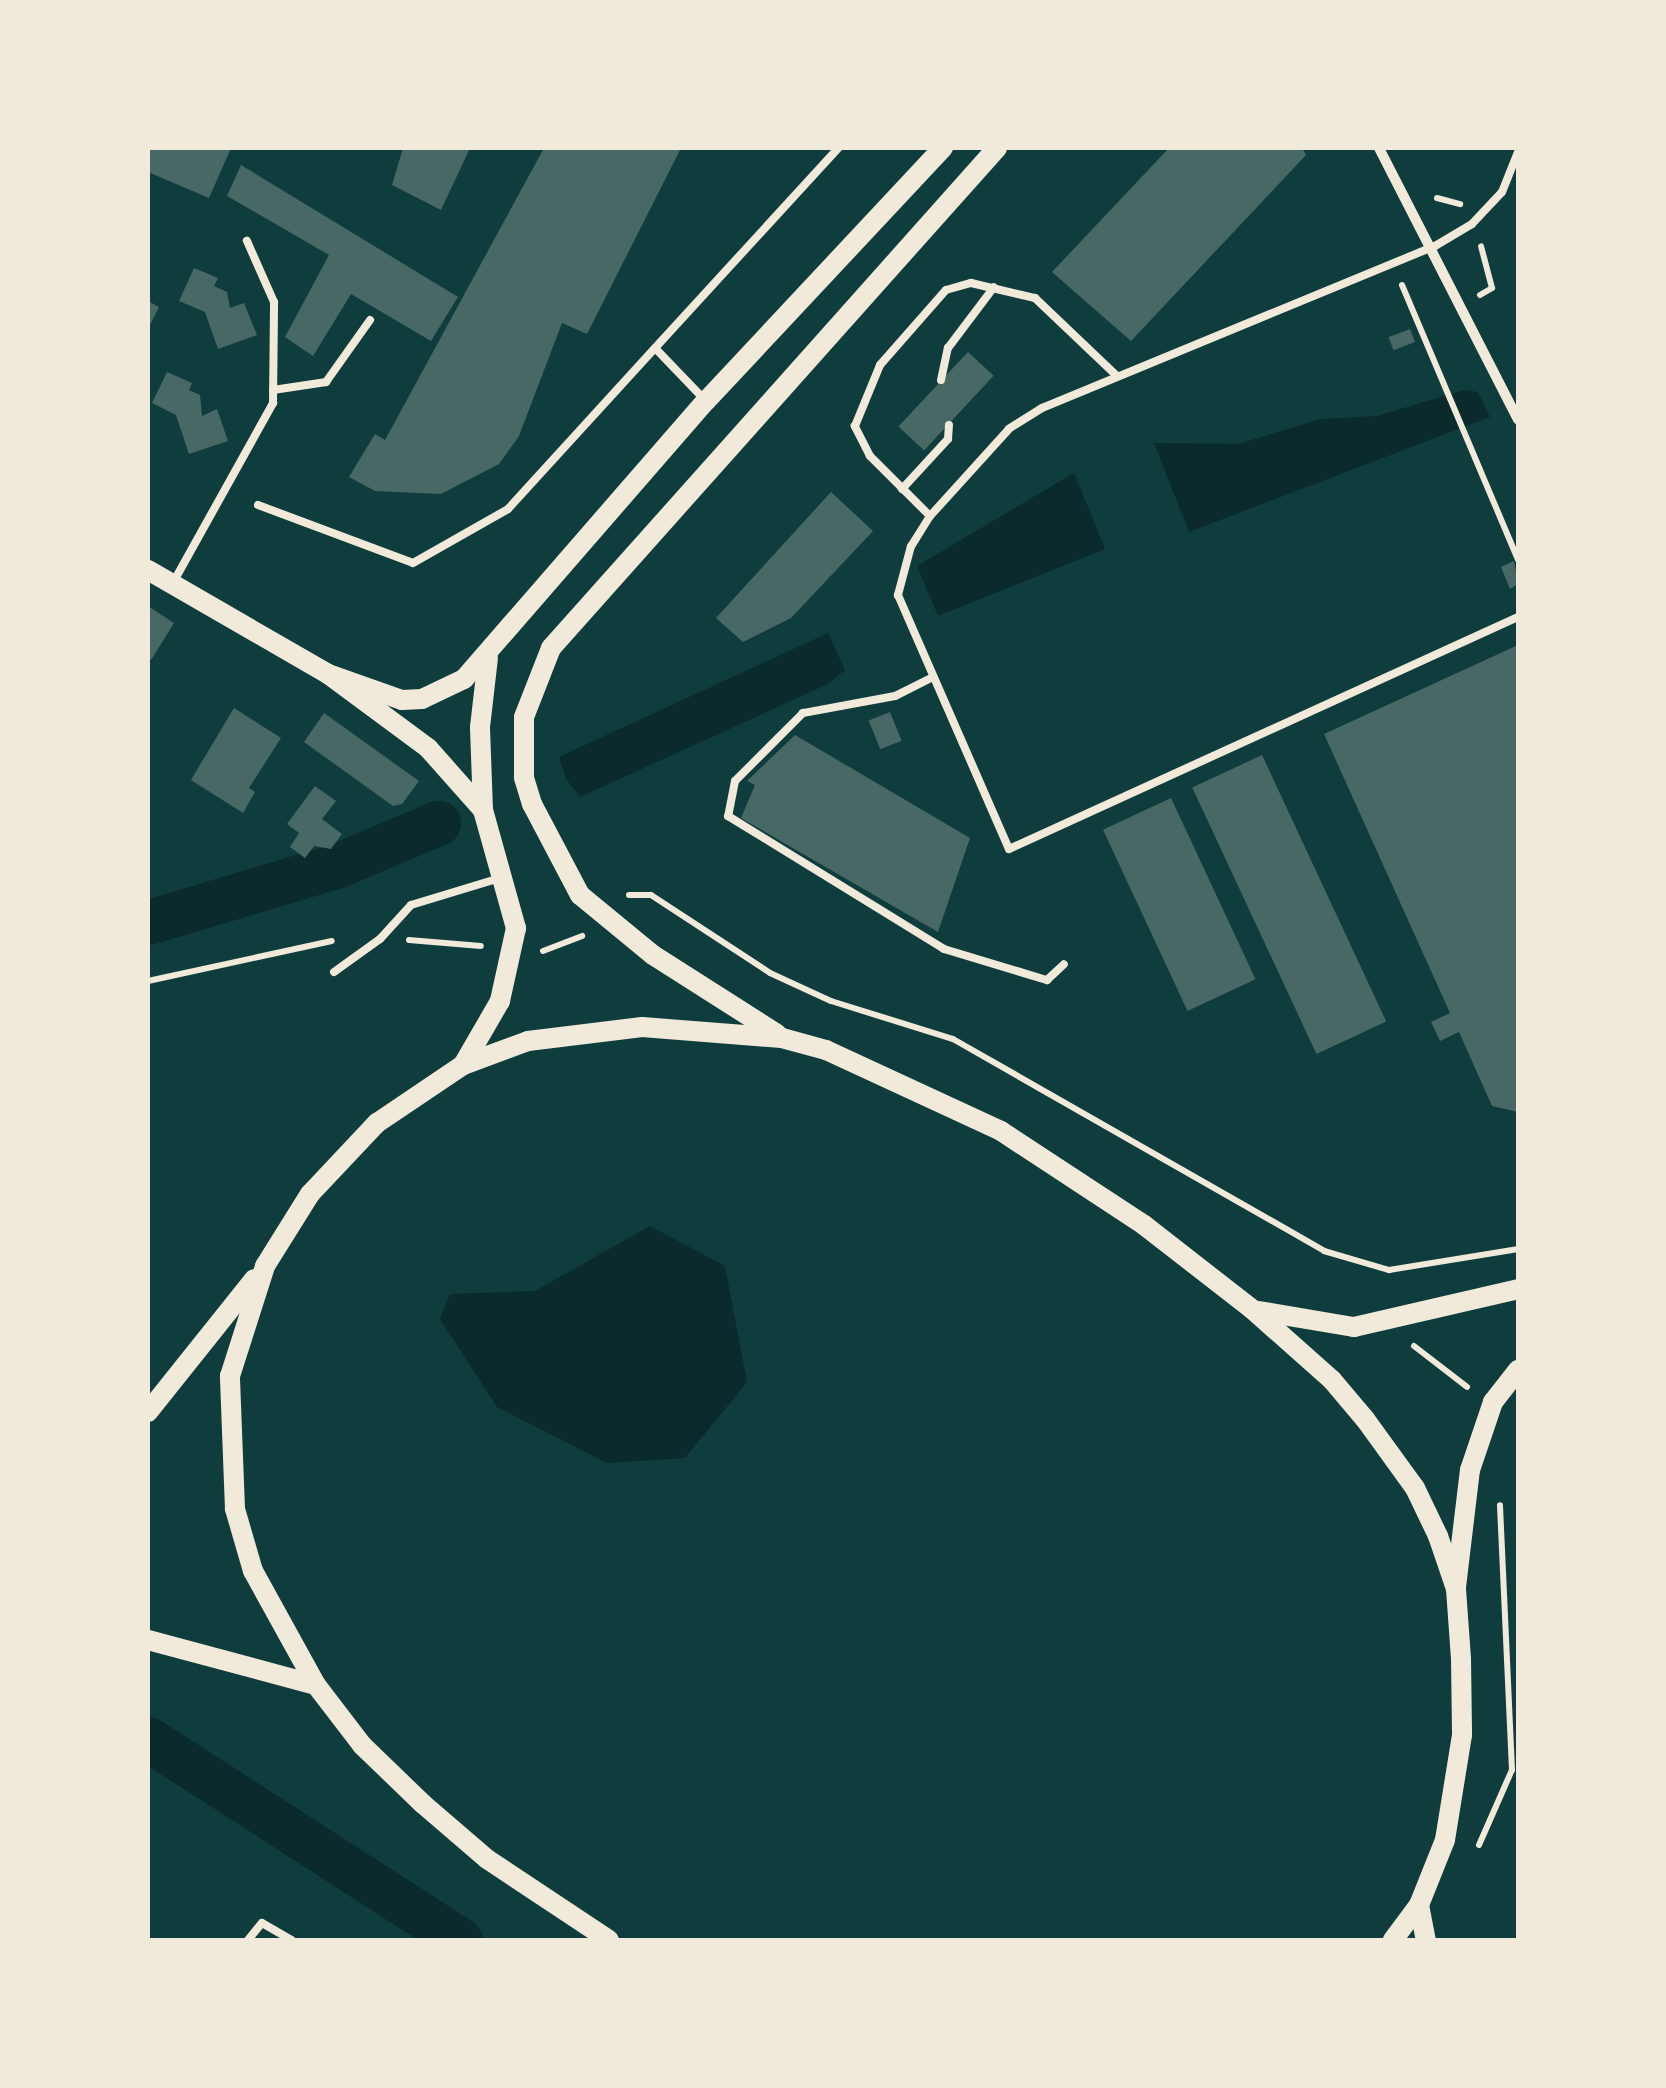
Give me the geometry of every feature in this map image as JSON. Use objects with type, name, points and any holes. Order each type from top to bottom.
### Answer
[{"type":"main road","points":[[328,674],[402,700],[422,698],[464,680],[488,658],[515,616],[706,401],[943,148]]},
{"type":"main road","points":[[997,148],[551,648],[524,718],[528,790],[546,840],[580,895],[653,955],[782,1038],[890,1078],[1001,1130],[1144,1225],[1252,1309],[1332,1380],[1398,1463],[1438,1536],[1456,1590]]},
{"type":"main road","points":[[148,570],[328,674],[428,748],[482,810]]},
{"type":"main road","points":[[463,1065],[500,1000],[516,928],[482,810],[480,727],[488,658]]},
{"type":"main road","points":[[148,1412],[265,1266],[337,1161],[411,1096],[463,1065],[587,1029],[694,1028],[782,1038]]},
{"type":"main road","points":[[265,1266],[230,1376],[235,1509],[253,1572],[316,1685],[362,1745],[487,1859],[609,1940]]},
{"type":"main road","points":[[1252,1309],[1354,1328],[1401,1321],[1518,1289]]},
{"type":"main road","points":[[1393,1940],[1418,1905],[1437,1862],[1462,1735],[1456,1590],[1470,1470],[1494,1402],[1518,1370]]},
{"type":"main road","points":[[148,1640],[316,1685]]},
{"type":"main road","points":[[1418,1905],[1426,1940]]},
{"type":"street","points":[[1379,148],[1435,246],[1518,420]]},
{"type":"lane","points":[[258,505],[413,563],[508,509],[838,148]]},
{"type":"lane","points":[[1508,148],[1516,155],[1502,192],[1472,224],[1435,246],[1392,259],[1117,376],[1009,429],[930,516],[911,546],[898,595],[1009,850],[1518,617]]},
{"type":"lane","points":[[172,585],[273,403],[274,302],[248,241]]},
{"type":"lane","points":[[930,516],[870,456],[856,426],[880,365],[946,290],[971,283],[1036,298],[1117,376]]},
{"type":"lane","points":[[942,380],[948,348],[994,287]]},
{"type":"lane","points":[[273,390],[326,382],[370,320]]},
{"type":"lane","points":[[655,348],[706,401]]},
{"type":"lane","points":[[902,488],[948,439],[949,425]]},
{"type":"lane","points":[[933,677],[896,696],[803,713],[735,781],[728,816],[944,949],[1047,980],[1064,964]]},
{"type":"lane","points":[[334,972],[380,940],[411,905],[504,876]]},
{"type":"lane","points":[[248,1940],[262,1923],[292,1940]]},
{"type":"path","points":[[1392,259],[1518,560]]},
{"type":"path","points":[[1494,1402],[1411,1344],[1401,1321],[1390,1270],[1518,1249]]},
{"type":"path","points":[[1437,1862],[1478,1848],[1512,1770],[1500,1499]]},
{"type":"water","points":[[1464,390],[1478,392],[1490,417],[1189,532],[1154,443],[1238,444],[1321,419],[1377,416]]},
{"type":"water","points":[[1074,473],[1105,549],[938,616],[917,566]]},
{"type":"water","points":[[828,633],[845,670],[828,684],[580,797],[566,779],[559,757]]},
{"type":"water","points":[[650,1226],[725,1266],[747,1382],[685,1458],[607,1463],[497,1407],[440,1319],[450,1294],[535,1291]]},
{"type":"building","points":[[148,148],[231,148],[209,198],[148,172]]},
{"type":"building","points":[[403,148],[470,148],[441,210],[392,185]]},
{"type":"building","points":[[544,148],[681,148],[587,334],[562,323],[519,436],[499,464],[441,494],[375,491],[349,477],[375,434],[385,440]]},
{"type":"building","points":[[1169,148],[1302,148],[1306,155],[1131,341],[1052,272]]},
{"type":"building","points":[[241,165],[458,297],[431,341],[351,294],[313,356],[285,337],[329,255],[227,196]]},
{"type":"building","points":[[194,268],[218,278],[214,286],[227,292],[230,308],[244,303],[257,335],[218,349],[205,312],[179,301]]},
{"type":"building","points":[[148,301],[159,307],[148,329]]},
{"type":"building","points":[[1410,329],[1415,342],[1394,350],[1389,337]]},
{"type":"building","points":[[968,352],[994,376],[924,450],[898,427]]},
{"type":"building","points":[[167,372],[192,383],[189,390],[200,395],[202,416],[217,409],[228,441],[189,454],[176,415],[152,403]]},
{"type":"building","points":[[831,492],[873,531],[791,618],[743,642],[716,618]]},
{"type":"building","points":[[1514,561],[1518,584],[1510,589],[1501,567]]},
{"type":"building","points":[[148,606],[174,623],[151,660],[148,657]]},
{"type":"building","points":[[1518,645],[1518,1112],[1492,1106],[1459,1032],[1440,1041],[1431,1022],[1450,1013],[1324,734]]},
{"type":"building","points":[[234,708],[281,738],[249,788],[255,792],[243,813],[191,780]]},
{"type":"building","points":[[890,712],[902,741],[880,749],[869,721]]},
{"type":"building","points":[[324,713],[419,781],[402,804],[393,806],[304,742]]},
{"type":"building","points":[[795,735],[970,838],[938,932],[741,818],[755,785],[747,781]]},
{"type":"building","points":[[1262,755],[1386,1021],[1316,1054],[1192,788]]},
{"type":"building","points":[[315,786],[336,801],[322,819],[342,834],[331,849],[314,846],[305,858],[290,847],[299,833],[287,824]]},
{"type":"building","points":[[1171,798],[1256,979],[1188,1011],[1103,830]]},
{"type":"waterway","points":[[148,922],[336,866],[438,823]]},
{"type":"waterway","points":[[148,1739],[460,1940]]}]
